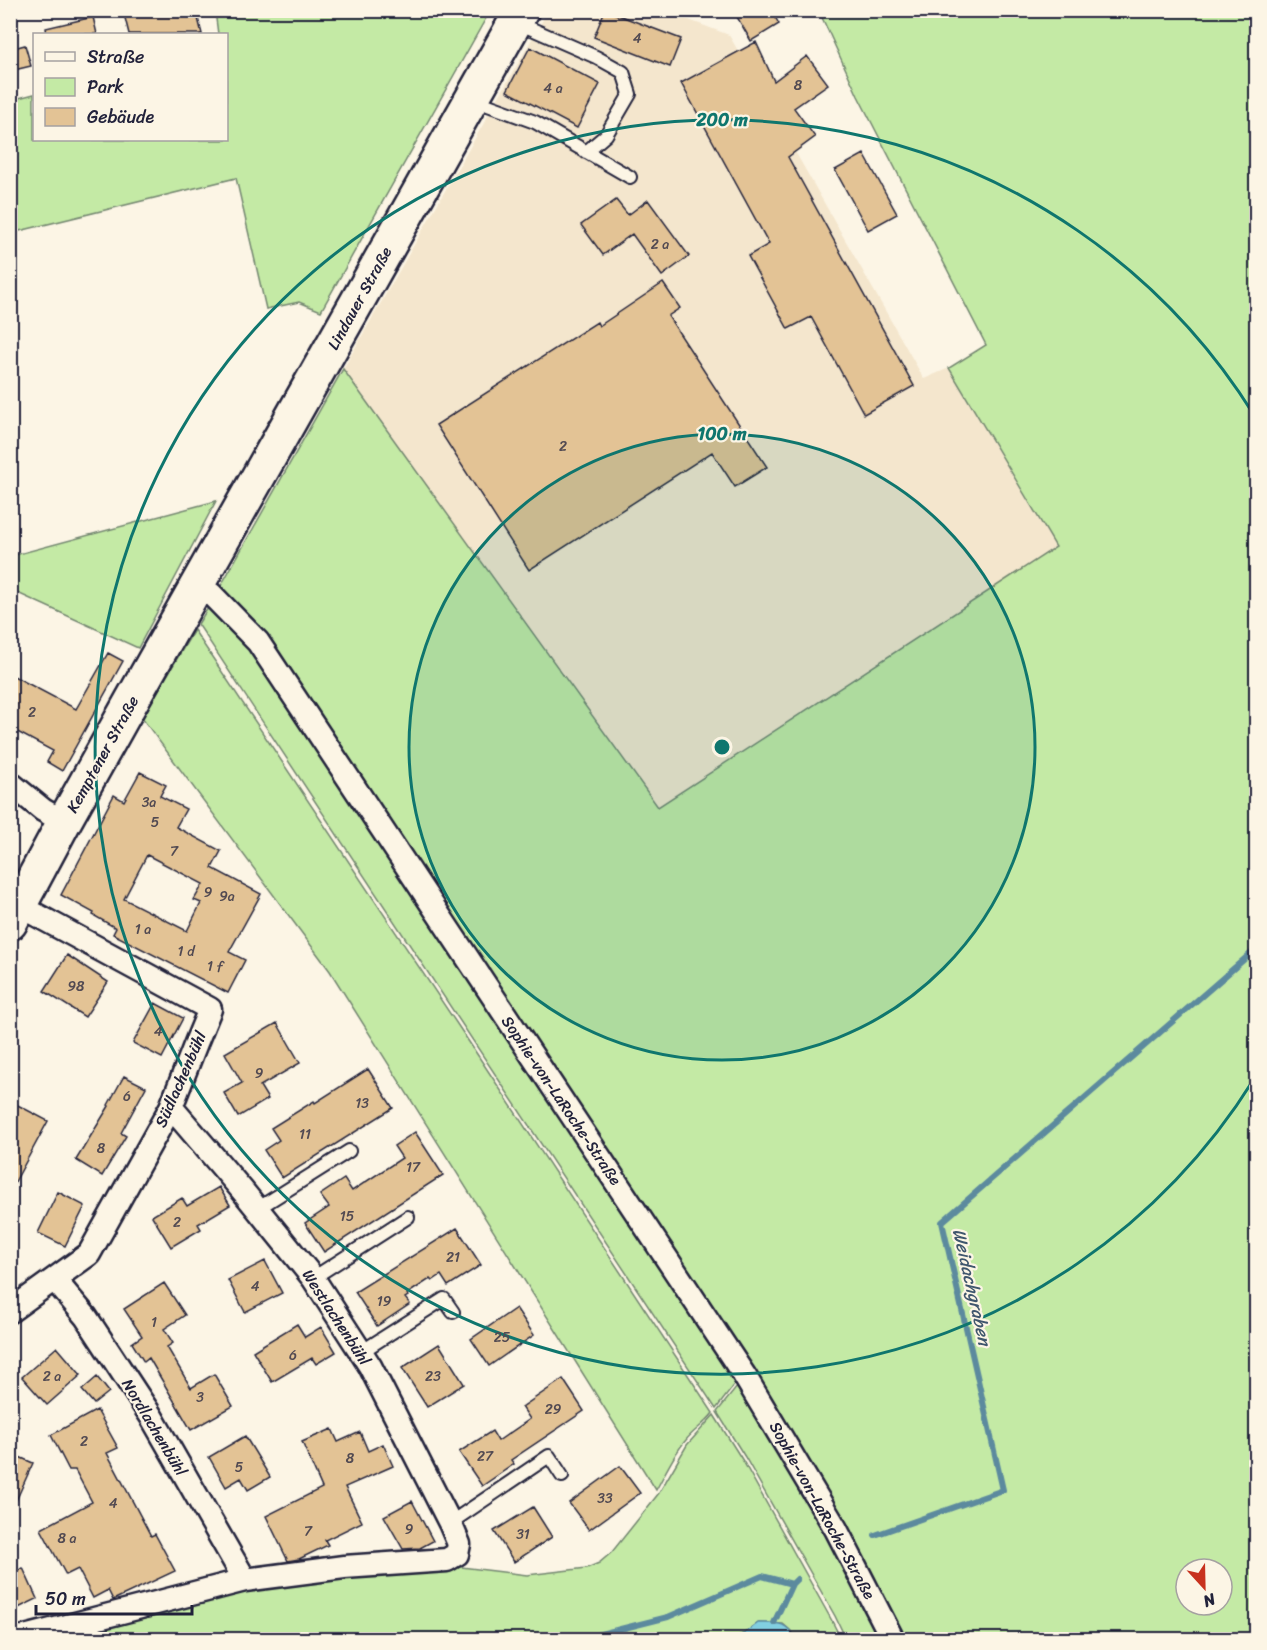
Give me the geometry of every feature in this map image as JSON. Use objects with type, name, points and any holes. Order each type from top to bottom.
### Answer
[{"type":"main road","name":"Lindauer Straße","points":[[197,586],[519,16]]},
{"type":"main road","name":"Kemptener Straße","points":[[14,915],[197,586]]},
{"type":"street","name":"Sophie-von-LaRoche-Straße","points":[[197,586],[211,594],[258,642],[744,1375],[836,1528],[893,1640]]},
{"type":"street","points":[[10,783],[43,810],[64,822]]},
{"type":"street","name":"Südlachenbühl","points":[[10,1311],[89,1254],[171,1107],[210,1010],[31,912],[14,915]]},
{"type":"street","name":"Westlachenbühl","points":[[171,1107],[314,1278],[370,1366],[459,1544],[457,1554],[447,1560],[344,1568],[245,1580]]},
{"type":"street","name":"Nordlachenbühl","points":[[55,1280],[86,1317],[151,1416],[245,1580]]},
{"type":"street","points":[[13,1640],[245,1580]]},
{"type":"lane","points":[[519,16],[623,72],[630,94],[606,135],[586,152]]},
{"type":"lane","points":[[473,97],[488,105],[535,122],[630,177]]},
{"type":"lane","points":[[257,1209],[349,1151]]},
{"type":"lane","points":[[314,1278],[408,1217]]},
{"type":"lane","points":[[361,1352],[444,1299],[453,1312]]},
{"type":"lane","points":[[450,1523],[549,1456],[562,1476]]},
{"type":"shaded area","points":[[548,11],[665,11],[729,35],[924,379],[949,368],[1056,547],[658,808],[343,369]]},
{"type":"green space","points":[[215,11],[490,11],[321,311],[299,302],[266,309],[236,178],[11,233],[11,100],[33,94],[33,141],[228,141],[228,33],[218,33]]},
{"type":"green space","points":[[819,11],[1256,11],[1256,1639],[902,1639],[845,1525],[218,591],[343,369],[658,807],[1056,547],[949,368],[986,345],[858,96]]},
{"type":"green space","points":[[216,501],[138,648],[11,590],[11,556]]},
{"type":"green space","points":[[211,603],[253,645],[739,1379],[716,1409],[198,624]]},
{"type":"green space","points":[[194,630],[713,1413],[681,1446],[656,1490],[330,971],[142,718]]},
{"type":"green space","points":[[741,1382],[886,1639],[846,1639],[745,1457],[717,1412]]},
{"type":"green space","points":[[714,1415],[743,1461],[841,1639],[798,1639],[783,1624],[759,1623],[729,1640],[29,1640],[247,1584],[453,1566],[527,1575],[587,1568],[599,1563],[612,1552],[659,1493],[687,1445]]},
{"type":"water","points":[[758,1623],[781,1624],[798,1639],[729,1639],[743,1634]]},
{"type":"building","points":[[123,10],[178,10],[179,14],[196,10],[202,33],[129,33]]},
{"type":"building","points":[[605,10],[681,39],[670,67],[594,37]]},
{"type":"building","points":[[733,10],[771,10],[779,24],[751,41]]},
{"type":"building","points":[[93,17],[97,33],[47,33],[46,28]]},
{"type":"building","points":[[756,42],[774,81],[807,56],[828,84],[794,108],[815,137],[788,157],[914,386],[864,414],[811,317],[788,329],[748,256],[769,244],[681,83]]},
{"type":"building","points":[[25,45],[31,66],[10,71],[10,49]]},
{"type":"building","points":[[530,47],[600,84],[577,128],[507,91]]},
{"type":"building","points":[[864,154],[897,214],[868,230],[835,170]]},
{"type":"building","points":[[616,200],[628,215],[648,200],[689,256],[662,276],[632,234],[603,255],[581,225]]},
{"type":"building","points":[[663,283],[680,308],[668,316],[767,467],[735,487],[712,452],[529,570],[436,425],[597,322],[599,326]]},
{"type":"building","points":[[108,653],[123,661],[62,771],[47,762],[53,751],[10,728],[10,674],[76,709]]},
{"type":"building","points":[[140,772],[166,785],[160,796],[186,809],[176,827],[221,851],[212,868],[261,894],[229,952],[245,960],[228,993],[113,934],[116,928],[61,895],[114,795],[124,801]],"holes":[[[147,855],[203,884],[194,900],[201,903],[187,931],[124,899]]]},
{"type":"building","points":[[67,955],[108,982],[85,1017],[44,991]]},
{"type":"building","points":[[155,1003],[183,1018],[162,1058],[133,1043]]},
{"type":"building","points":[[277,1023],[300,1063],[260,1086],[268,1099],[238,1117],[224,1093],[242,1083],[225,1053]]},
{"type":"building","points":[[368,1069],[393,1108],[282,1178],[264,1150],[279,1140],[271,1128]]},
{"type":"building","points":[[124,1076],[146,1087],[121,1133],[126,1136],[102,1176],[76,1160],[109,1106]]},
{"type":"building","points":[[10,1101],[48,1121],[10,1191]]},
{"type":"building","points":[[415,1132],[443,1175],[324,1252],[305,1223],[329,1207],[320,1195],[344,1179],[352,1191],[402,1158],[394,1146]]},
{"type":"building","points":[[219,1187],[230,1205],[198,1224],[201,1229],[171,1247],[152,1216],[182,1198],[187,1206]]},
{"type":"building","points":[[58,1192],[85,1206],[65,1246],[38,1233]]},
{"type":"building","points":[[457,1228],[481,1265],[448,1286],[441,1275],[432,1281],[430,1279],[407,1294],[405,1298],[410,1304],[377,1326],[355,1292]]},
{"type":"building","points":[[265,1261],[282,1293],[245,1312],[228,1280]]},
{"type":"building","points":[[164,1283],[185,1315],[164,1329],[173,1343],[167,1347],[191,1388],[214,1374],[233,1406],[191,1430],[149,1358],[144,1362],[132,1343],[142,1336],[124,1309]]},
{"type":"building","points":[[516,1308],[534,1335],[489,1366],[471,1339]]},
{"type":"building","points":[[297,1324],[305,1337],[321,1327],[336,1352],[316,1364],[312,1358],[272,1382],[253,1351]]},
{"type":"building","points":[[439,1344],[464,1384],[427,1407],[402,1368]]},
{"type":"building","points":[[57,1347],[81,1375],[47,1405],[22,1377]]},
{"type":"building","points":[[97,1377],[109,1392],[94,1404],[82,1390]]},
{"type":"building","points":[[563,1379],[584,1411],[511,1460],[514,1464],[482,1486],[459,1452],[492,1431],[498,1441],[530,1419],[522,1407]]},
{"type":"building","points":[[97,1410],[118,1448],[107,1453],[151,1536],[155,1534],[175,1571],[113,1600],[108,1590],[93,1598],[78,1569],[66,1575],[41,1529],[92,1502],[75,1470],[69,1470],[51,1435]]},
{"type":"building","points":[[332,1429],[338,1442],[360,1432],[368,1451],[383,1444],[393,1466],[345,1487],[362,1522],[325,1540],[328,1545],[299,1559],[288,1561],[266,1516],[322,1488],[302,1442]]},
{"type":"building","points":[[245,1436],[270,1477],[248,1490],[241,1478],[226,1487],[209,1457]]},
{"type":"building","points":[[10,1453],[33,1463],[10,1514]]},
{"type":"building","points":[[620,1466],[640,1493],[589,1530],[569,1503]]},
{"type":"building","points":[[412,1501],[433,1541],[420,1548],[403,1549],[384,1516]]},
{"type":"building","points":[[533,1507],[552,1537],[514,1562],[494,1531]]},
{"type":"building","points":[[23,1568],[37,1599],[10,1612],[10,1574]]},
{"type":"waterway","name":"Weidachgraben","points":[[875,1535],[1003,1490],[942,1222],[1256,949]]},
{"type":"waterway","name":"Weidachgraben","points":[[577,1640],[668,1617],[762,1576],[792,1584],[797,1579]]},
{"type":"waterway","points":[[774,1623],[792,1584]]}]
